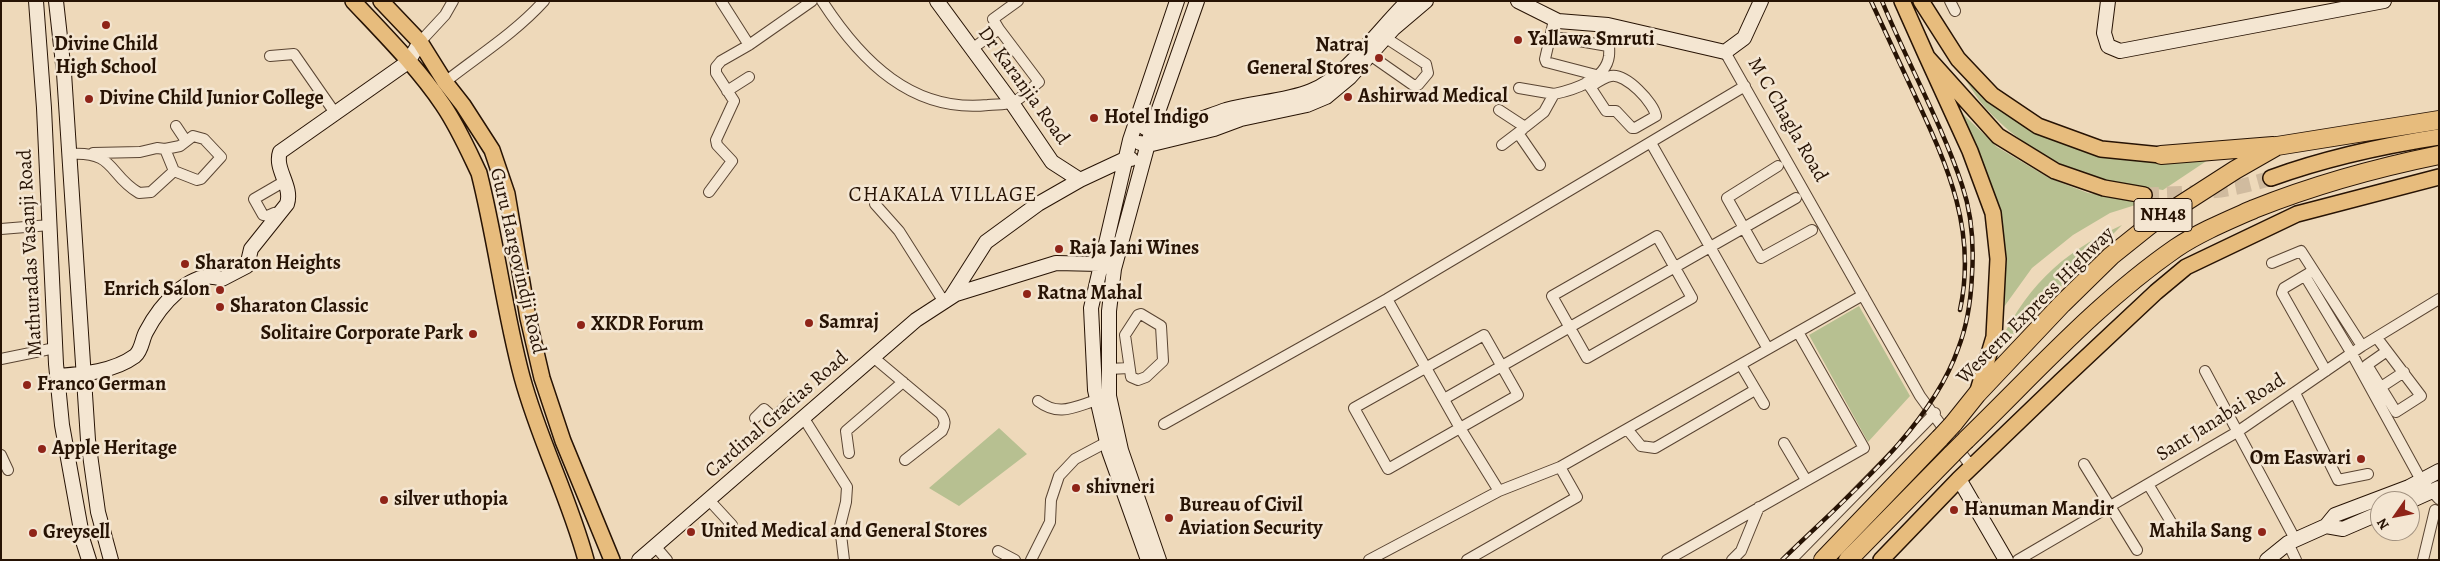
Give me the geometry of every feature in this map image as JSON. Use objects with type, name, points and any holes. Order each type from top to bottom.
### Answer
[{"type":"highway","name":"Western Express Highway","points":[[1823,560],[1940,438],[1977,394],[2062,304],[2111,256],[2167,213],[2278,146],[2439,120]]},
{"type":"highway","points":[[2161,155],[2278,146]]},
{"type":"highway","name":"NH48","points":[[1848,560],[1966,440],[2103,307],[2132,281],[2177,247],[2216,225],[2292,194],[2376,168],[2439,155]]},
{"type":"main road","name":"Guru Hargovindji Road","points":[[353,1],[408,62],[443,105],[465,142],[479,173],[522,378],[543,441],[575,522],[586,560]]},
{"type":"main road","name":"Guru Hargovindji Road","points":[[381,1],[420,42],[445,82],[464,105],[492,150],[507,194],[528,318],[542,378],[563,441],[612,560]]},
{"type":"main road","points":[[1921,2],[1958,59],[1992,94],[2038,126],[2102,149],[2161,155]]},
{"type":"main road","points":[[1904,5],[1970,151],[1993,213],[1998,259],[1994,337],[1977,394]]},
{"type":"main road","points":[[1927,57],[1998,136],[2055,171],[2104,188],[2144,195]]},
{"type":"main road","points":[[2271,178],[2307,165],[2382,146],[2439,137]]},
{"type":"main road","points":[[1881,560],[1959,479],[2156,292],[2186,267],[2297,214],[2437,181]]},
{"type":"street","name":"Mathuradas Vasanji Road","points":[[36,1],[39,20],[57,376],[62,425],[72,484],[89,560]]},
{"type":"street","points":[[56,1],[70,154],[88,440],[97,506],[110,560]]},
{"type":"street","points":[[445,82],[505,37],[544,1]]},
{"type":"street","points":[[721,1],[749,45]]},
{"type":"street","points":[[709,192],[732,161],[717,146],[716,140],[734,101],[716,73],[716,67],[721,61],[749,45],[812,1]]},
{"type":"street","points":[[822,1],[853,45],[892,80],[920,97],[967,107],[1012,103],[1039,82],[999,30],[993,19],[1018,1]]},
{"type":"street","name":"Dr Karanjia Road","points":[[936,1],[1012,103],[1052,162],[1080,180]]},
{"type":"street","points":[[1148,560],[1107,442],[1097,400],[1091,308],[1130,140],[1177,1]]},
{"type":"street","points":[[1159,560],[1120,450],[1109,396],[1109,310],[1114,269],[1152,129],[1197,1]]},
{"type":"street","points":[[1324,91],[1340,71],[1378,45],[1408,1]]},
{"type":"street","points":[[1130,140],[1148,145],[1214,129],[1324,91],[1426,1]]},
{"type":"street","name":"M C Chagla Road","points":[[1518,1],[1554,20],[1568,23],[1608,25],[1725,52],[1920,396],[1935,413],[1938,423],[1967,461],[1975,464]]},
{"type":"street","points":[[1725,52],[1744,38],[1761,1]]},
{"type":"street","points":[[1950,1],[1955,11]]},
{"type":"street","points":[[2108,1],[2104,33],[2108,46],[2120,51],[2384,1]]},
{"type":"street","points":[[57,376],[83,374],[112,368],[137,354],[146,332],[170,299],[184,287],[203,276],[212,275],[222,279],[247,266],[252,249],[275,215],[289,199],[281,183],[280,152],[408,62],[420,42],[445,16],[452,2]]},
{"type":"street","points":[[1554,20],[1545,58],[1546,62],[1596,75]]},
{"type":"street","points":[[1589,85],[1609,58],[1608,25]]},
{"type":"street","points":[[972,49],[999,30]]},
{"type":"street","points":[[1550,36],[1608,46]]},
{"type":"street","points":[[1378,45],[1426,64],[1428,73],[1418,85],[1413,85],[1378,45]]},
{"type":"street","points":[[270,56],[294,54],[335,113]]},
{"type":"street","points":[[1519,88],[1554,94],[1589,85],[1610,76],[1624,78],[1642,93],[1656,116],[1632,128],[1616,111],[1606,111],[1589,85]]},
{"type":"street","points":[[728,91],[749,77]]},
{"type":"street","points":[[1164,424],[1387,299],[1745,86]]},
{"type":"street","points":[[1502,144],[1544,112],[1554,94]]},
{"type":"street","points":[[1134,127],[1162,130],[1208,118],[1241,106],[1300,100]]},
{"type":"street","points":[[1499,110],[1522,130],[1540,166]]},
{"type":"street","points":[[176,126],[186,141]]},
{"type":"street","points":[[70,154],[140,152],[157,148],[164,149],[180,146],[193,136],[200,137],[221,157],[201,179],[197,180],[174,171],[164,149]]},
{"type":"street","points":[[1651,143],[1768,350]]},
{"type":"street","points":[[93,154],[108,162],[139,193],[151,192],[174,171]]},
{"type":"street","points":[[875,204],[899,231],[948,300],[986,242],[1038,204],[1080,180],[1125,159],[1144,160]]},
{"type":"street","points":[[1778,166],[1727,198],[1761,258],[1812,230]]},
{"type":"street","points":[[275,215],[263,216],[254,198],[281,183]]},
{"type":"street","points":[[1444,399],[1796,198]]},
{"type":"street","points":[[1,228],[50,225]]},
{"type":"street","points":[[1657,236],[1675,267],[1692,298],[1587,358],[1552,296],[1657,236]]},
{"type":"street","points":[[2272,263],[2301,251],[2309,273],[2352,354],[2376,390],[2396,412],[2421,396],[2377,338]]},
{"type":"street","name":"Cardinal Gracias Road","points":[[639,560],[916,320],[948,300],[1056,263],[1100,264],[1114,269]]},
{"type":"street","points":[[2309,273],[2362,346]]},
{"type":"street","points":[[2309,273],[2284,288],[2282,293],[2326,371]]},
{"type":"street","points":[[1369,560],[1499,491],[1560,467],[1863,295]]},
{"type":"street","points":[[1387,299],[1460,428],[1499,491]]},
{"type":"street","name":"Sant Janabai Road","points":[[2018,560],[2237,432],[2362,346],[2439,299]]},
{"type":"street","points":[[1139,315],[1161,326],[1162,363],[1142,380],[1131,377],[1126,348],[1125,333],[1139,315]]},
{"type":"street","points":[[1667,560],[1864,448],[1798,332]]},
{"type":"street","points":[[1484,334],[1518,395],[1388,469],[1354,408],[1426,367],[1484,334]]},
{"type":"street","points":[[1,359],[55,348]]},
{"type":"street","points":[[1109,348],[1126,348]]},
{"type":"street","points":[[2387,351],[2367,365],[2376,390],[2421,480],[2436,493]]},
{"type":"street","points":[[873,357],[941,414],[945,426],[905,460]]},
{"type":"street","points":[[1741,365],[1764,404]]},
{"type":"street","points":[[1109,369],[1129,368]]},
{"type":"street","points":[[2205,371],[2291,541],[2296,560]]},
{"type":"street","points":[[2376,390],[2404,372]]},
{"type":"street","points":[[849,453],[846,431],[903,382]]},
{"type":"street","points":[[1627,429],[1641,446],[1655,448],[1755,390]]},
{"type":"street","points":[[2295,393],[2338,480],[2368,474]]},
{"type":"street","points":[[1038,401],[1050,410],[1056,411],[1097,400]]},
{"type":"street","points":[[774,418],[790,402]]},
{"type":"street","points":[[755,418],[765,409],[788,431]]},
{"type":"street","points":[[1791,560],[1935,413]]},
{"type":"street","points":[[804,418],[847,487],[846,502],[840,526],[844,560]]},
{"type":"street","points":[[1031,560],[1050,522],[1051,500],[1059,476],[1075,459],[1107,442]]},
{"type":"street","points":[[1784,443],[1806,480]]},
{"type":"street","points":[[1,456],[8,470]]},
{"type":"street","points":[[2084,464],[2111,505],[2136,550]]},
{"type":"street","points":[[1468,560],[1577,497],[1560,467]]},
{"type":"street","points":[[2267,560],[2291,541],[2326,526],[2335,515],[2439,471]]},
{"type":"street","points":[[1959,479],[2006,560]]},
{"type":"street","points":[[2148,484],[2177,532]]},
{"type":"street","points":[[2420,498],[2436,493]]},
{"type":"street","points":[[709,500],[732,525]]},
{"type":"street","points":[[1732,560],[1741,551],[1759,507]]},
{"type":"street","points":[[2423,560],[2435,510]]},
{"type":"street","points":[[2326,526],[2343,529],[2370,518]]},
{"type":"street","points":[[654,547],[662,560]]},
{"type":"street","points":[[654,547],[667,560]]},
{"type":"street","points":[[998,551],[1015,560]]},
{"type":"green space","points":[[1956,65],[2001,106],[2102,155],[2139,161],[2177,161],[2214,156],[2163,190],[2122,185],[2082,173],[2062,165],[2043,154],[2008,130],[1979,100]]},
{"type":"green space","points":[[1948,90],[1964,115],[1997,147],[2049,178],[2088,193],[2145,202],[2110,213],[2073,235],[2032,268],[2001,311],[2005,262]]},
{"type":"green space","points":[[2122,225],[1995,353],[2018,310],[2046,276],[2080,248]]},
{"type":"green space","points":[[1859,306],[1910,396],[1868,442],[1809,335]]},
{"type":"green space","points":[[999,428],[1027,454],[959,506],[929,488]]},
{"type":"tunnel","points":[[2144,195],[2193,193],[2238,187],[2271,178]]},
{"type":"railway","points":[[1871,1],[1939,149],[1956,200],[1962,226],[1965,253],[1960,310]]},
{"type":"railway","points":[[1782,560],[1857,488],[1906,435],[1945,379],[1958,349],[1968,312],[1973,252],[1972,230],[1965,196],[1944,138],[1882,1]]},
{"type":"place","name":"Divine Child High School","points":[[106,25]]},
{"type":"place","name":"Yallawa Smruti","points":[[1518,40]]},
{"type":"place","name":"Natraj General Stores","points":[[1379,58]]},
{"type":"place","name":"Ashirwad Medical","points":[[1348,97]]},
{"type":"place","name":"Divine Child Junior College","points":[[89,99]]},
{"type":"place","name":"Hotel Indigo","points":[[1094,118]]},
{"type":"place","name":"Raja Jani Wines","points":[[1059,249]]},
{"type":"place","name":"Sharaton Heights","points":[[185,264]]},
{"type":"place","name":"Enrich Salon","points":[[220,290]]},
{"type":"place","name":"Ratna Mahal","points":[[1027,294]]},
{"type":"place","name":"Sharaton Classic","points":[[220,307]]},
{"type":"place","name":"Samraj","points":[[809,323]]},
{"type":"place","name":"XKDR Forum","points":[[581,325]]},
{"type":"place","name":"Solitaire Corporate Park","points":[[473,334]]},
{"type":"place","name":"Franco German","points":[[27,385]]},
{"type":"place","name":"Apple Heritage","points":[[42,449]]},
{"type":"place","name":"Om Easwari","points":[[2361,459]]},
{"type":"place","name":"shivneri","points":[[1076,488]]},
{"type":"place","name":"silver uthopia","points":[[384,500]]},
{"type":"place","name":"Hanuman Mandir","points":[[1954,510]]},
{"type":"place","name":"Bureau of Civil Aviation Security","points":[[1169,518]]},
{"type":"place","name":"United Medical and General Stores","points":[[691,532]]},
{"type":"place","name":"Mahila Sang","points":[[2262,532]]},
{"type":"place","name":"Greysell","points":[[33,533]]},
{"type":"district","name":"CHAKALA VILLAGE","points":[[943,196]]}]
